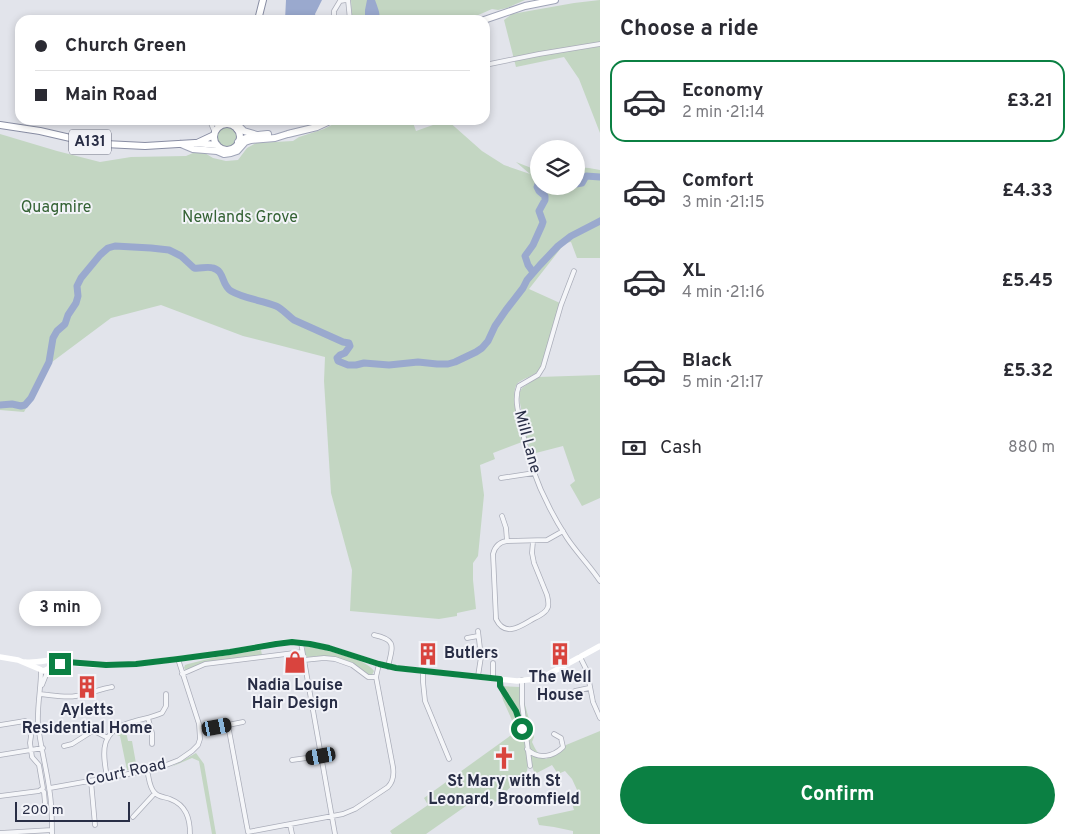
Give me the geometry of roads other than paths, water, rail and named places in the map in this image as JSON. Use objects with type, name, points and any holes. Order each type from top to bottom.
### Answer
[{"type":"main road","points":[[259,15],[263,0]]},
{"type":"main road","points":[[525,6],[530,0]]},
{"type":"main road","points":[[490,18],[525,6],[555,0]]},
{"type":"main road","name":"A131","points":[[0,124],[105,144],[144,146],[195,143],[218,145]]},
{"type":"main road","points":[[221,125],[216,130],[215,141],[224,149],[230,149],[243,138],[291,133]]},
{"type":"main road","points":[[236,125],[258,135]]},
{"type":"main road","points":[[236,125],[239,135],[238,142]]},
{"type":"main road","points":[[181,144],[194,149],[217,151],[224,154],[237,151],[245,142],[251,140],[275,138],[321,125]]},
{"type":"main road","name":"A131","points":[[195,143],[215,134]]},
{"type":"main road","points":[[26,662],[54,660],[114,665],[230,652],[284,642],[329,648],[388,667],[423,672],[522,680],[544,676],[600,646]]},
{"type":"main road","points":[[0,657],[14,658],[44,671],[55,665],[67,662]]},
{"type":"main road","points":[[45,661],[50,664],[49,669]]},
{"type":"main road","points":[[40,669],[39,663],[45,661]]},
{"type":"street","points":[[334,15],[334,10],[340,1],[347,0],[349,15]]},
{"type":"street","points":[[490,64],[600,44]]},
{"type":"street","points":[[211,125],[215,134]]},
{"type":"street","name":"Mill Lane","points":[[574,271],[561,306],[543,367],[538,374],[519,386],[517,390],[518,408],[528,457],[548,504],[573,546],[600,581]]},
{"type":"street","points":[[501,478],[534,473]]},
{"type":"street","points":[[502,516],[506,528],[507,541]]},
{"type":"street","points":[[532,541],[533,558],[547,595],[548,606],[543,614],[518,627],[511,630],[503,628],[496,620],[493,554],[496,546],[507,541],[547,540],[563,531]]},
{"type":"street","points":[[467,638],[478,634],[481,657],[478,676]]},
{"type":"street","points":[[374,635],[386,638],[391,642],[392,647],[388,667]]},
{"type":"street","points":[[301,643],[335,834]]},
{"type":"street","points":[[182,674],[205,664],[302,652]]},
{"type":"street","points":[[580,657],[587,671],[592,702],[598,710],[600,718]]},
{"type":"street","points":[[178,659],[200,729],[243,722]]},
{"type":"street","points":[[304,660],[334,659],[352,665],[368,677],[376,677]]},
{"type":"street","points":[[493,663],[493,678]]},
{"type":"street","points":[[228,725],[248,833],[343,814],[355,809],[388,787],[394,776],[376,677],[379,664]]},
{"type":"street","points":[[0,833],[52,832],[50,788],[38,714],[40,669]]},
{"type":"street","points":[[40,692],[49,669]]},
{"type":"street","points":[[423,672],[422,682],[425,701],[449,759]]},
{"type":"street","points":[[500,679],[500,686],[516,711],[519,722],[526,734]]},
{"type":"street","points":[[522,680],[522,699],[530,766]]},
{"type":"street","points":[[40,692],[71,697],[112,687]]},
{"type":"street","points":[[563,696],[589,688]]},
{"type":"street","points":[[107,777],[104,754],[106,743],[112,732],[121,726],[159,715],[165,710],[166,694]]},
{"type":"street","points":[[516,711],[520,711],[522,699]]},
{"type":"street","points":[[148,718],[152,733],[152,744]]},
{"type":"street","points":[[0,724],[25,721],[29,723],[32,736],[30,741],[32,757],[39,765],[45,803]]},
{"type":"street","name":"Court Road","points":[[50,788],[169,765],[196,748],[199,742],[200,729]]},
{"type":"street","points":[[64,746],[72,744],[91,732],[96,732],[108,738]]},
{"type":"street","points":[[527,749],[532,754],[544,757],[550,756],[563,747],[561,738],[554,734]]},
{"type":"street","points":[[0,755],[42,748]]},
{"type":"street","points":[[292,760],[321,756]]},
{"type":"street","points":[[147,770],[151,787],[155,793],[176,801],[184,808],[188,817],[190,834]]},
{"type":"street","points":[[91,781],[95,825]]},
{"type":"street","points":[[0,796],[42,790]]},
{"type":"street","points":[[133,817],[155,793]]},
{"type":"street","points":[[290,824],[292,834]]},
{"type":"water","points":[[286,0],[322,0],[315,15],[285,15]]},
{"type":"water","points":[[367,0],[375,0],[379,15],[365,15]]},
{"type":"waterway","points":[[585,178],[586,176],[600,177]]},
{"type":"waterway","points":[[533,272],[525,256],[533,245],[543,222],[539,211],[545,200],[544,195]]},
{"type":"waterway","points":[[0,405],[12,404],[21,406],[25,405],[31,398],[49,362],[53,338],[57,331],[65,324],[68,315],[76,303],[78,296],[77,286],[81,278],[108,248],[115,246],[169,250],[181,256],[194,268],[213,268],[219,272],[231,291],[276,306],[294,320],[349,343],[350,346],[345,353],[337,358],[338,361],[348,365],[364,363],[389,365],[418,362],[448,364],[482,348],[506,310],[540,265],[558,246],[571,236],[600,221]]},
{"type":"place","name":"Butlers","points":[[428,654]]},
{"type":"place","name":"The Well House","points":[[560,654]]},
{"type":"place","name":"Nadia Louise Hair Design","points":[[295,662]]},
{"type":"place","name":"Ayletts Residential Home","points":[[87,687]]},
{"type":"place","name":"St Mary with St Leonard, Broomfield","points":[[504,758]]},
{"type":"park label","name":"Quagmire","points":[[56,208]]},
{"type":"park label","name":"Newlands Grove","points":[[240,218]]}]
